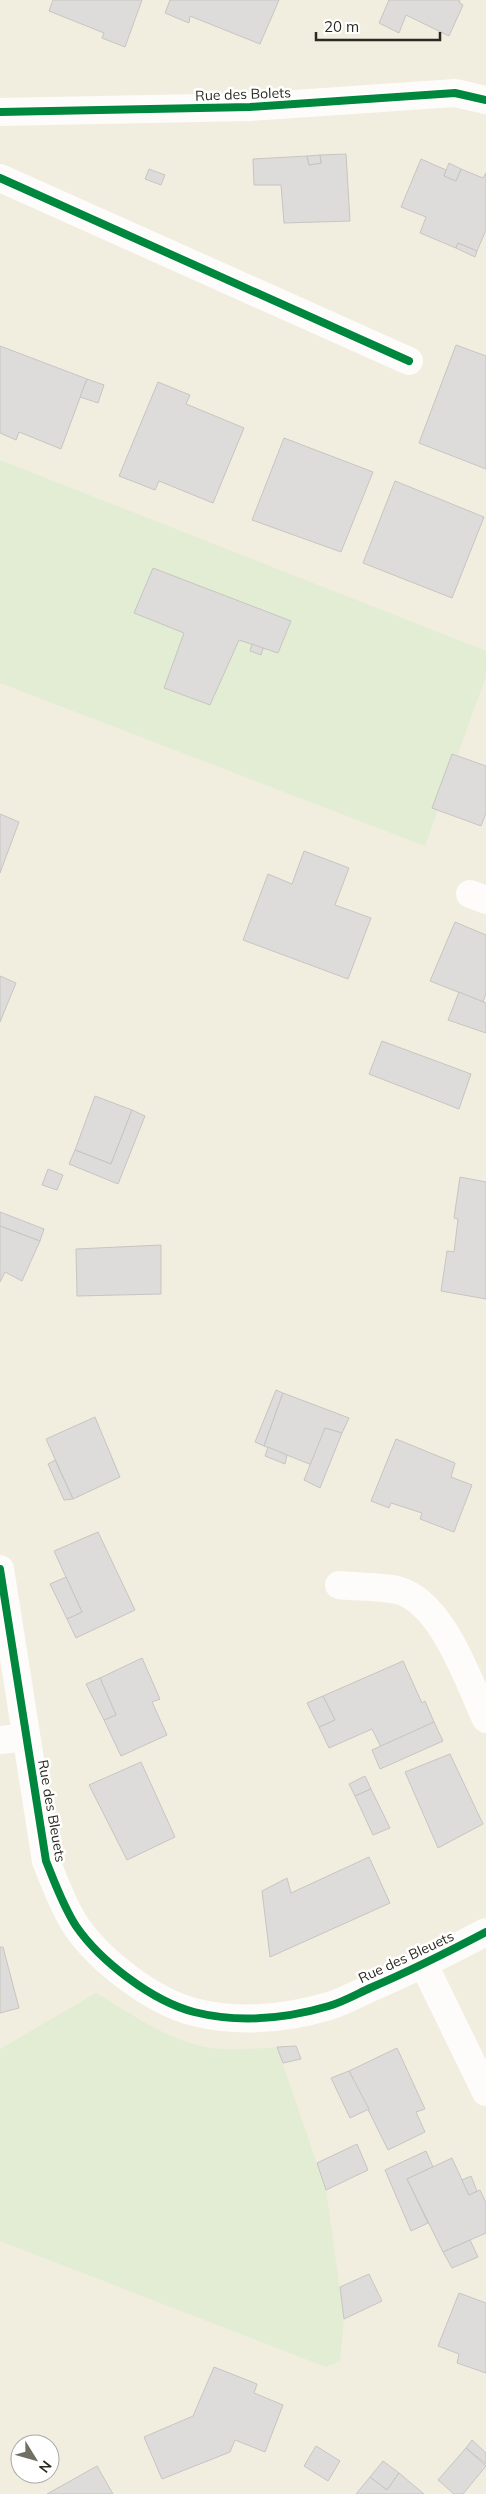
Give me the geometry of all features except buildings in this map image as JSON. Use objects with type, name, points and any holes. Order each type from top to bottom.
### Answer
[{"type":"street","name":"Rue des Bolets","points":[[0,112],[250,108],[455,93],[486,100]]},
{"type":"street","points":[[0,178],[409,361]]},
{"type":"street","name":"Rue des Bleuets","points":[[0,1569],[13,1739],[46,1861],[60,1898],[77,1926],[99,1955],[126,1977],[160,1997],[193,2012],[234,2018],[282,2017],[330,2006],[424,1965],[486,1932]]},
{"type":"street","points":[[339,1585],[398,1590],[426,1605],[443,1628],[486,1719]]},
{"type":"street","points":[[424,1965],[486,2092]]},
{"type":"green space","points":[[0,460],[486,651],[486,676],[425,846],[0,683]]},
{"type":"green space","points":[[96,1993],[157,2029],[196,2045],[226,2049],[277,2047],[326,2190],[344,2319],[340,2361],[326,2367],[0,2241],[0,2049]]},
{"type":"cycle path","points":[[0,112],[250,107],[455,93],[486,100]]},
{"type":"cycle path","points":[[0,178],[409,361]]},
{"type":"cycle path","points":[[0,1569],[46,1861],[63,1902],[76,1926],[99,1953],[128,1978],[161,1999],[194,2012],[227,2018],[279,2017],[339,2002],[414,1968],[486,1932]]}]
